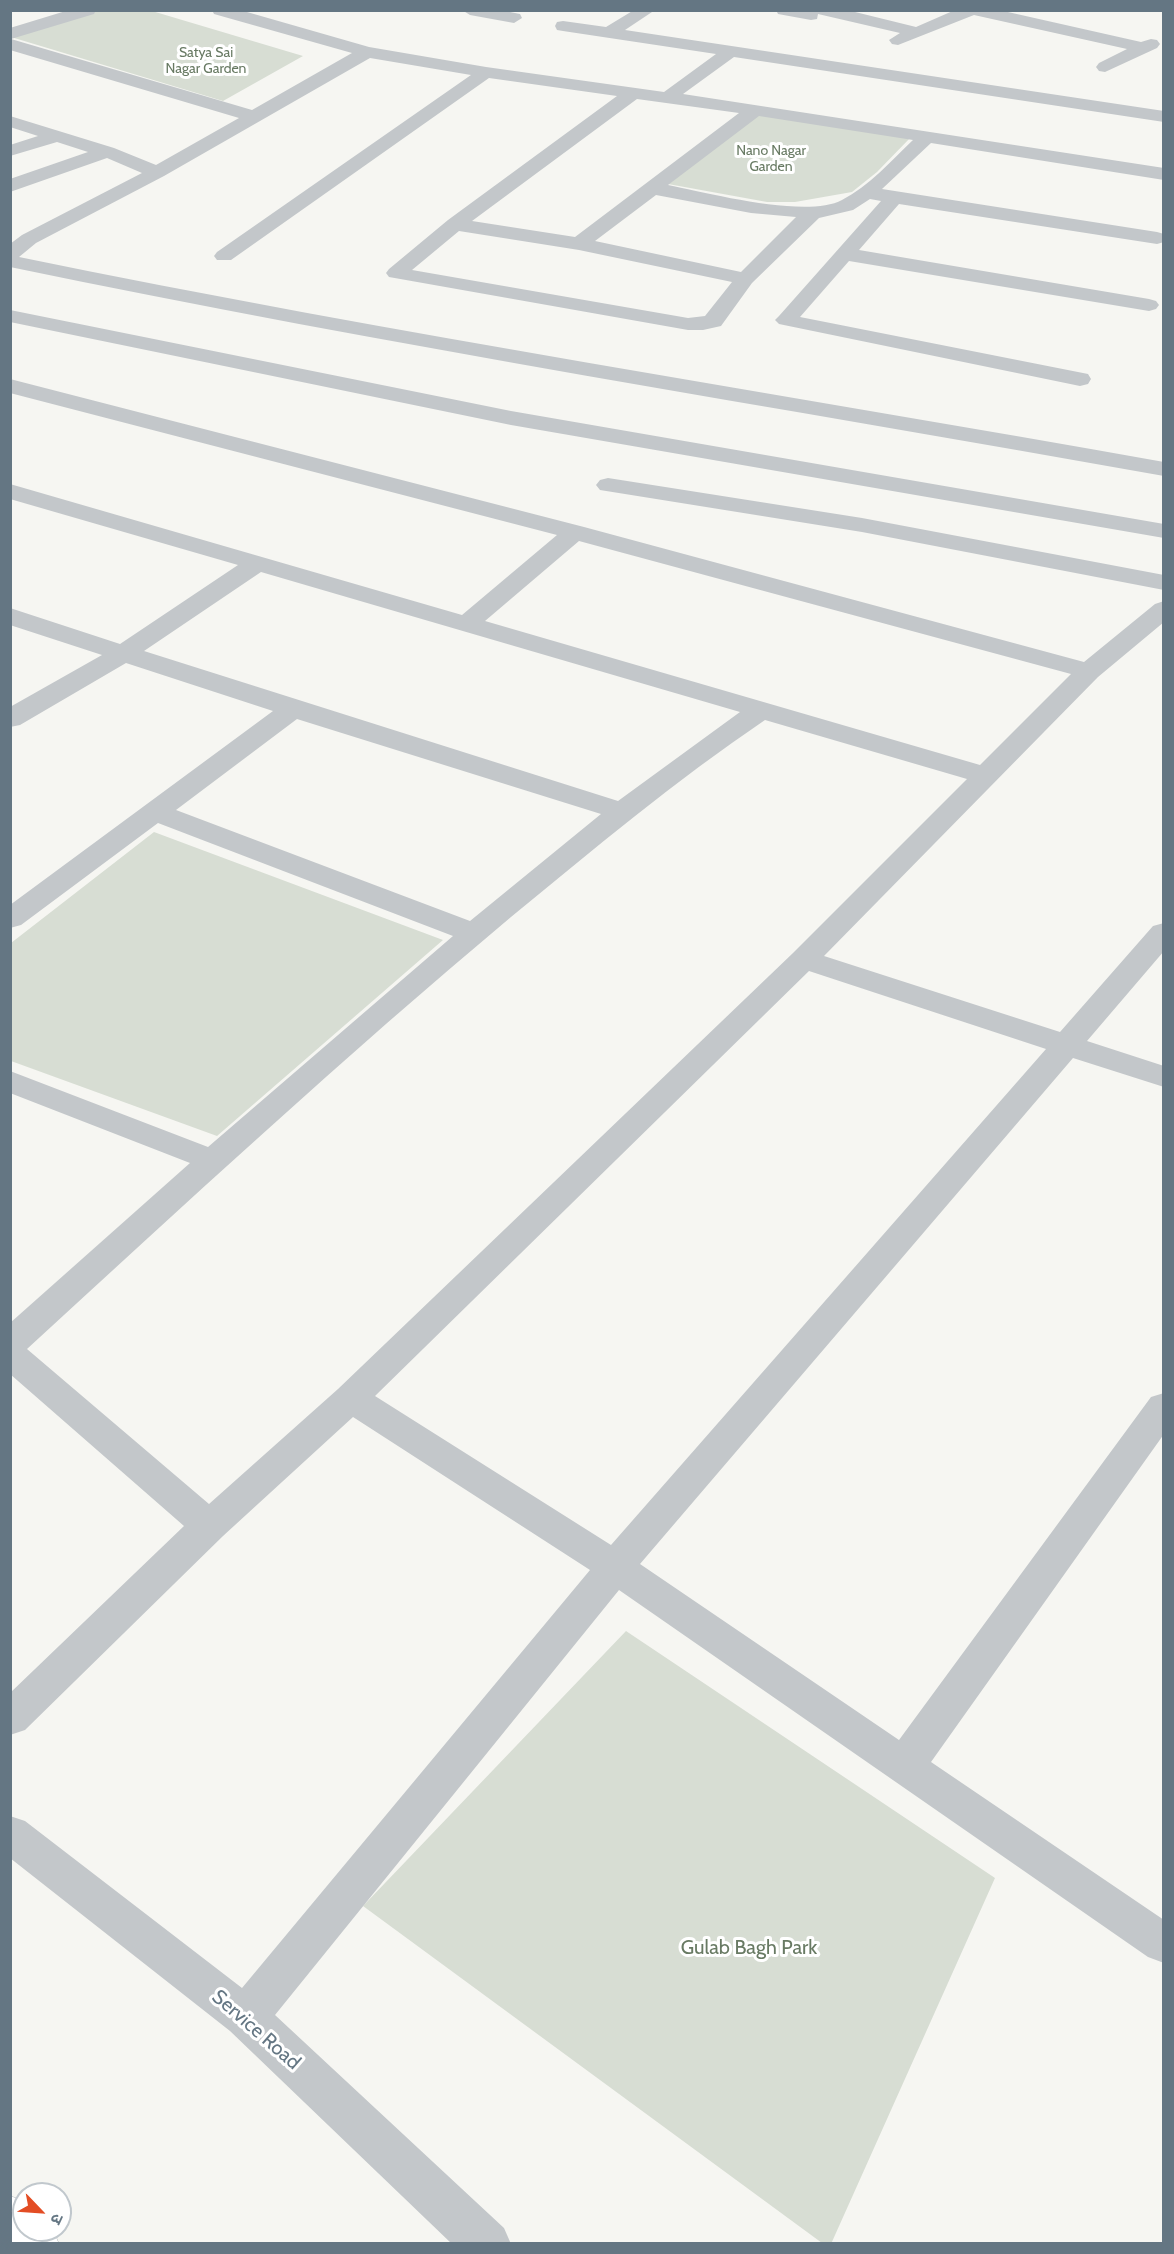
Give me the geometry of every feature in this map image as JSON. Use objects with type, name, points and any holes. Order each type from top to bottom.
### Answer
[{"type":"main road","points":[[10,2218],[35,2244]]},
{"type":"street","points":[[10,34],[87,10]]},
{"type":"street","points":[[220,10],[367,52],[486,72],[928,136],[1164,174]]},
{"type":"street","points":[[470,10],[514,18]]},
{"type":"street","points":[[609,33],[647,10]]},
{"type":"street","points":[[784,10],[818,13],[917,32]]},
{"type":"street","points":[[884,46],[973,10],[1143,48]]},
{"type":"street","points":[[563,26],[729,53],[1164,117]]},
{"type":"street","points":[[1105,67],[1164,38]]},
{"type":"street","points":[[10,44],[252,116]]},
{"type":"street","points":[[10,254],[20,235],[157,172],[367,52]]},
{"type":"street","points":[[667,98],[729,53]]},
{"type":"street","points":[[224,256],[486,72]]},
{"type":"street","points":[[634,92],[455,224],[396,273],[688,324],[703,324],[713,321],[745,279],[812,213]]},
{"type":"street","points":[[579,244],[755,110]]},
{"type":"street","points":[[10,121],[106,152],[157,172]]},
{"type":"street","points":[[10,151],[56,136]]},
{"type":"street","points":[[652,188],[751,207],[812,213],[846,206],[867,193],[928,136]]},
{"type":"street","points":[[10,186],[106,152]]},
{"type":"street","points":[[867,193],[1157,238]]},
{"type":"street","points":[[895,197],[786,320],[1080,379]]},
{"type":"street","points":[[455,224],[579,244],[745,279]]},
{"type":"street","points":[[844,254],[1149,305]]},
{"type":"street","points":[[10,261],[179,297],[493,354],[816,407],[1164,468]]},
{"type":"street","points":[[10,316],[511,418],[1164,531]]},
{"type":"street","points":[[10,386],[575,532],[1089,671]]},
{"type":"street","points":[[638,489],[682,446]]},
{"type":"street","points":[[608,485],[862,525],[1164,583]]},
{"type":"street","points":[[10,491],[984,775]]},
{"type":"street","points":[[465,625],[575,532]]},
{"type":"street","points":[[10,719],[124,653],[257,564]]},
{"type":"street","points":[[10,1719],[209,1526],[351,1398],[804,959],[1089,671],[1164,609]]},
{"type":"street","points":[[10,616],[293,709],[623,812]]},
{"type":"street","points":[[10,919],[293,709]]},
{"type":"street","points":[[10,1344],[212,1160],[473,933],[623,812],[722,736],[761,711]]},
{"type":"street","points":[[155,812],[473,933]]},
{"type":"street","points":[[246,2017],[615,1567],[1164,932]]},
{"type":"street","points":[[804,959],[1164,1077]]},
{"type":"street","points":[[10,1081],[212,1160]]},
{"type":"street","points":[[10,1354],[209,1526]]},
{"type":"street","points":[[351,1398],[615,1567],[1164,1944]]},
{"type":"street","points":[[904,1765],[1164,1406]]},
{"type":"street","name":"Service Road","points":[[10,1833],[246,2017],[487,2244]]},
{"type":"green space","name":"Satya Sai Nagar Garden","points":[[75,11],[152,11],[303,56],[223,101],[11,37]]},
{"type":"green space","name":"Nano Nagar Garden","points":[[759,114],[911,137],[877,172],[852,192],[795,202],[767,202],[668,184]]},
{"type":"green space","points":[[154,832],[443,940],[217,1136],[11,1061],[11,943]]},
{"type":"green space","name":"Gulab Bagh Park","points":[[626,1631],[995,1878],[831,2244],[822,2243],[363,1906]]}]
